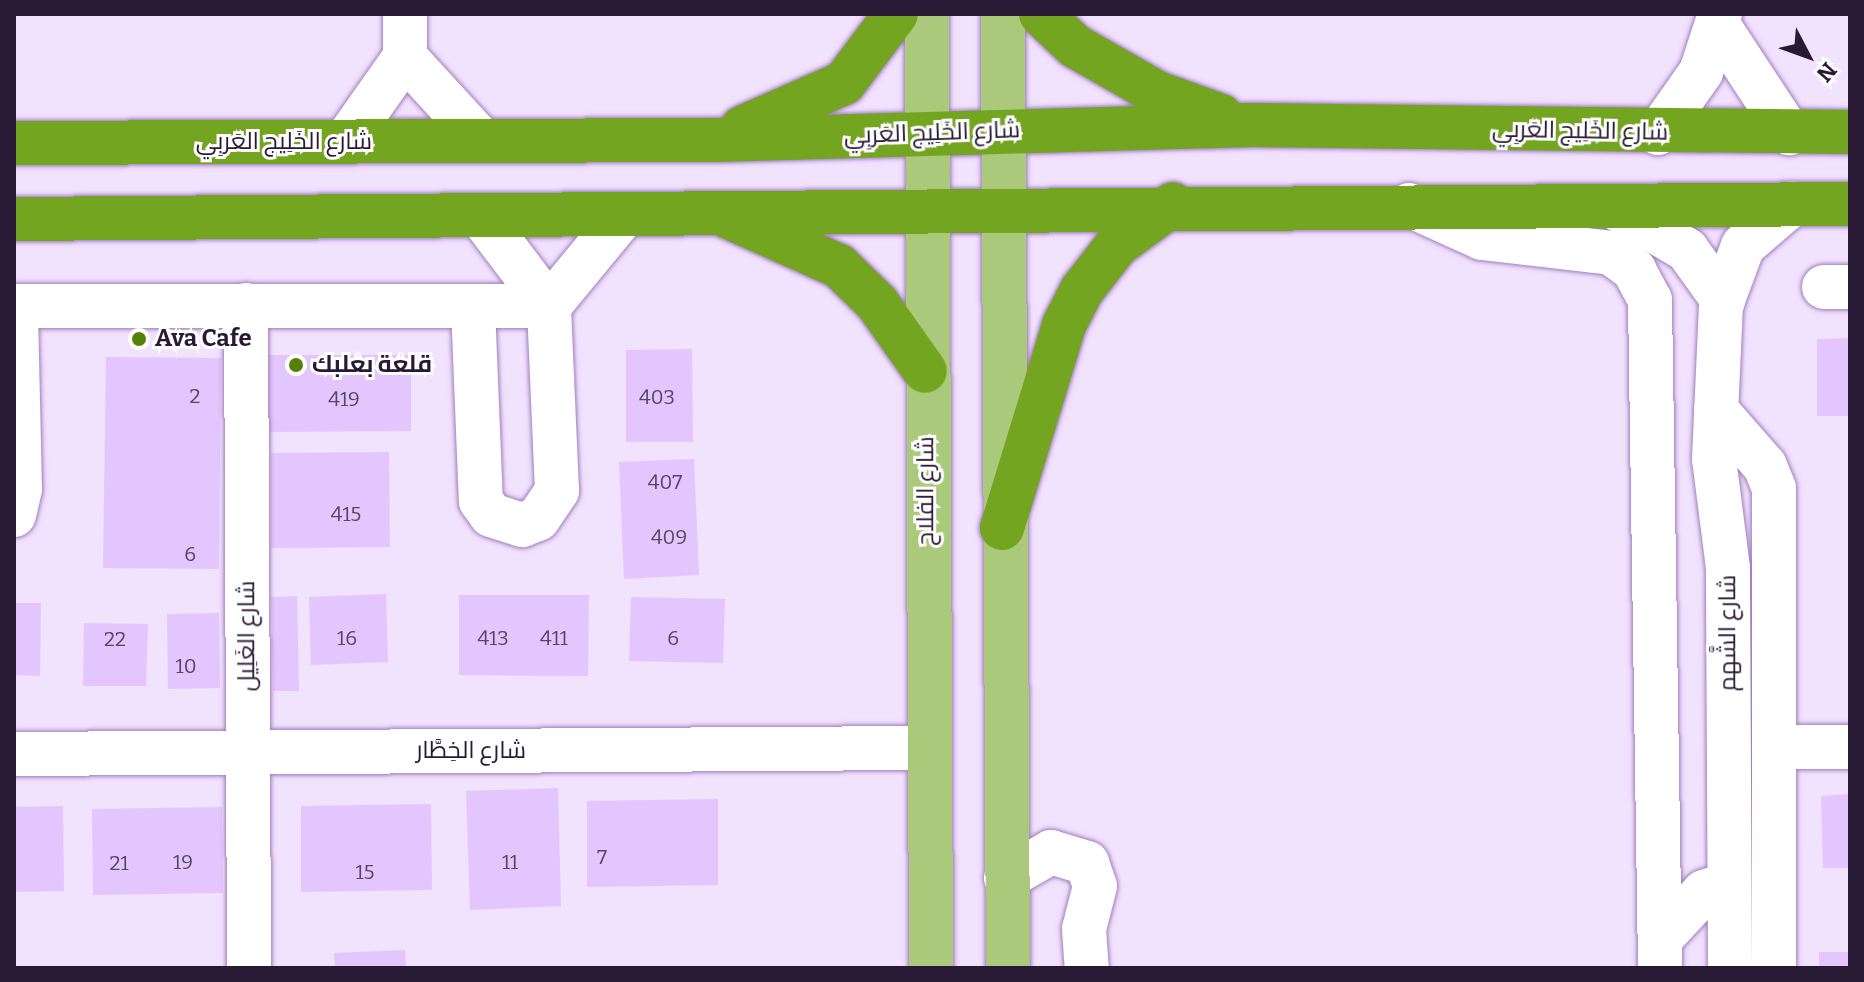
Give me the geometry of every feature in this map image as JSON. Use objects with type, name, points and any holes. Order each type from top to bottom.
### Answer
[{"type":"highway","points":[[714,140],[844,83],[896,14]]},
{"type":"highway","points":[[1041,14],[1075,46],[1157,93],[1252,125]]},
{"type":"highway","name":"شارع الخَلِيج العَربِي","points":[[14,143],[714,140],[1252,125],[1658,133],[1850,132]]},
{"type":"highway","points":[[1002,528],[1064,325],[1082,290],[1117,245],[1173,204]]},
{"type":"highway","points":[[14,219],[624,215],[711,210],[1173,204],[1614,207],[1850,204]]},
{"type":"highway","points":[[711,210],[839,266],[877,303],[925,371]]},
{"type":"main road","name":"شارع الفلاح","points":[[927,14],[925,371],[931,968]]},
{"type":"main road","points":[[1003,14],[1002,528],[1008,968]]},
{"type":"street","points":[[345,142],[405,57],[405,14]]},
{"type":"street","points":[[1658,133],[1688,93],[1720,21]]},
{"type":"street","points":[[1720,21],[1789,133]]},
{"type":"street","points":[[405,57],[482,141]]},
{"type":"street","name":"شارع الشَّهم","points":[[1730,968],[1728,568],[1715,476],[1723,300],[1743,246],[1792,204]]},
{"type":"street","points":[[1409,205],[1482,238],[1611,253],[1634,270],[1650,300],[1660,954]]},
{"type":"street","points":[[1614,207],[1687,250],[1723,300]]},
{"type":"street","points":[[549,306],[624,215]]},
{"type":"street","points":[[473,306],[481,501],[491,515],[522,525],[538,519],[557,491],[549,306],[481,216]]},
{"type":"street","name":"شارع الغَلِيل","points":[[246,305],[250,968]]},
{"type":"street","points":[[14,515],[15,306],[549,306]]},
{"type":"street","points":[[1716,410],[1771,476],[1774,968]]},
{"type":"street","points":[[1715,476],[1738,464],[1771,476]]},
{"type":"street","points":[[1774,747],[1850,747]]},
{"type":"street","name":"شارع الخِطَّار","points":[[14,754],[929,748]]},
{"type":"street","points":[[1006,878],[1051,852],[1087,863],[1095,886],[1084,929],[1087,968]]},
{"type":"street","points":[[1660,954],[1704,892],[1729,884]]},
{"type":"building","points":[[1850,338],[1850,416],[1817,416],[1817,339]]},
{"type":"building","points":[[692,349],[693,442],[626,442],[626,350]]},
{"type":"building","points":[[269,355],[411,355],[411,431],[269,432]]},
{"type":"building","points":[[106,357],[221,358],[219,569],[103,568]]},
{"type":"building","points":[[389,452],[390,547],[271,548],[271,453]]},
{"type":"building","points":[[694,459],[699,575],[624,579],[619,462]]},
{"type":"building","points":[[386,594],[388,662],[311,665],[309,597]]},
{"type":"building","points":[[459,595],[589,595],[588,676],[459,675]]},
{"type":"building","points":[[297,596],[299,691],[273,691],[271,597]]},
{"type":"building","points":[[631,597],[725,599],[723,663],[629,661]]},
{"type":"building","points":[[14,603],[41,603],[40,676],[14,675]]},
{"type":"building","points":[[219,613],[220,688],[168,689],[167,614]]},
{"type":"building","points":[[84,623],[148,624],[146,686],[83,686]]},
{"type":"building","points":[[558,788],[561,906],[470,910],[466,791]]},
{"type":"building","points":[[1850,794],[1850,868],[1823,868],[1821,796]]},
{"type":"building","points":[[718,799],[718,885],[587,887],[587,801]]},
{"type":"building","points":[[431,804],[432,890],[301,892],[301,806]]},
{"type":"building","points":[[63,806],[64,891],[14,892],[14,807]]},
{"type":"building","points":[[222,807],[223,893],[93,895],[92,809]]},
{"type":"building","points":[[405,950],[406,968],[335,968],[334,953]]},
{"type":"building","points":[[1819,952],[1850,952],[1850,968],[1819,968]]},
{"type":"place","name":"Ava Cafe","points":[[139,339]]},
{"type":"place","name":"قلعة بعلبك","points":[[296,365]]}]
